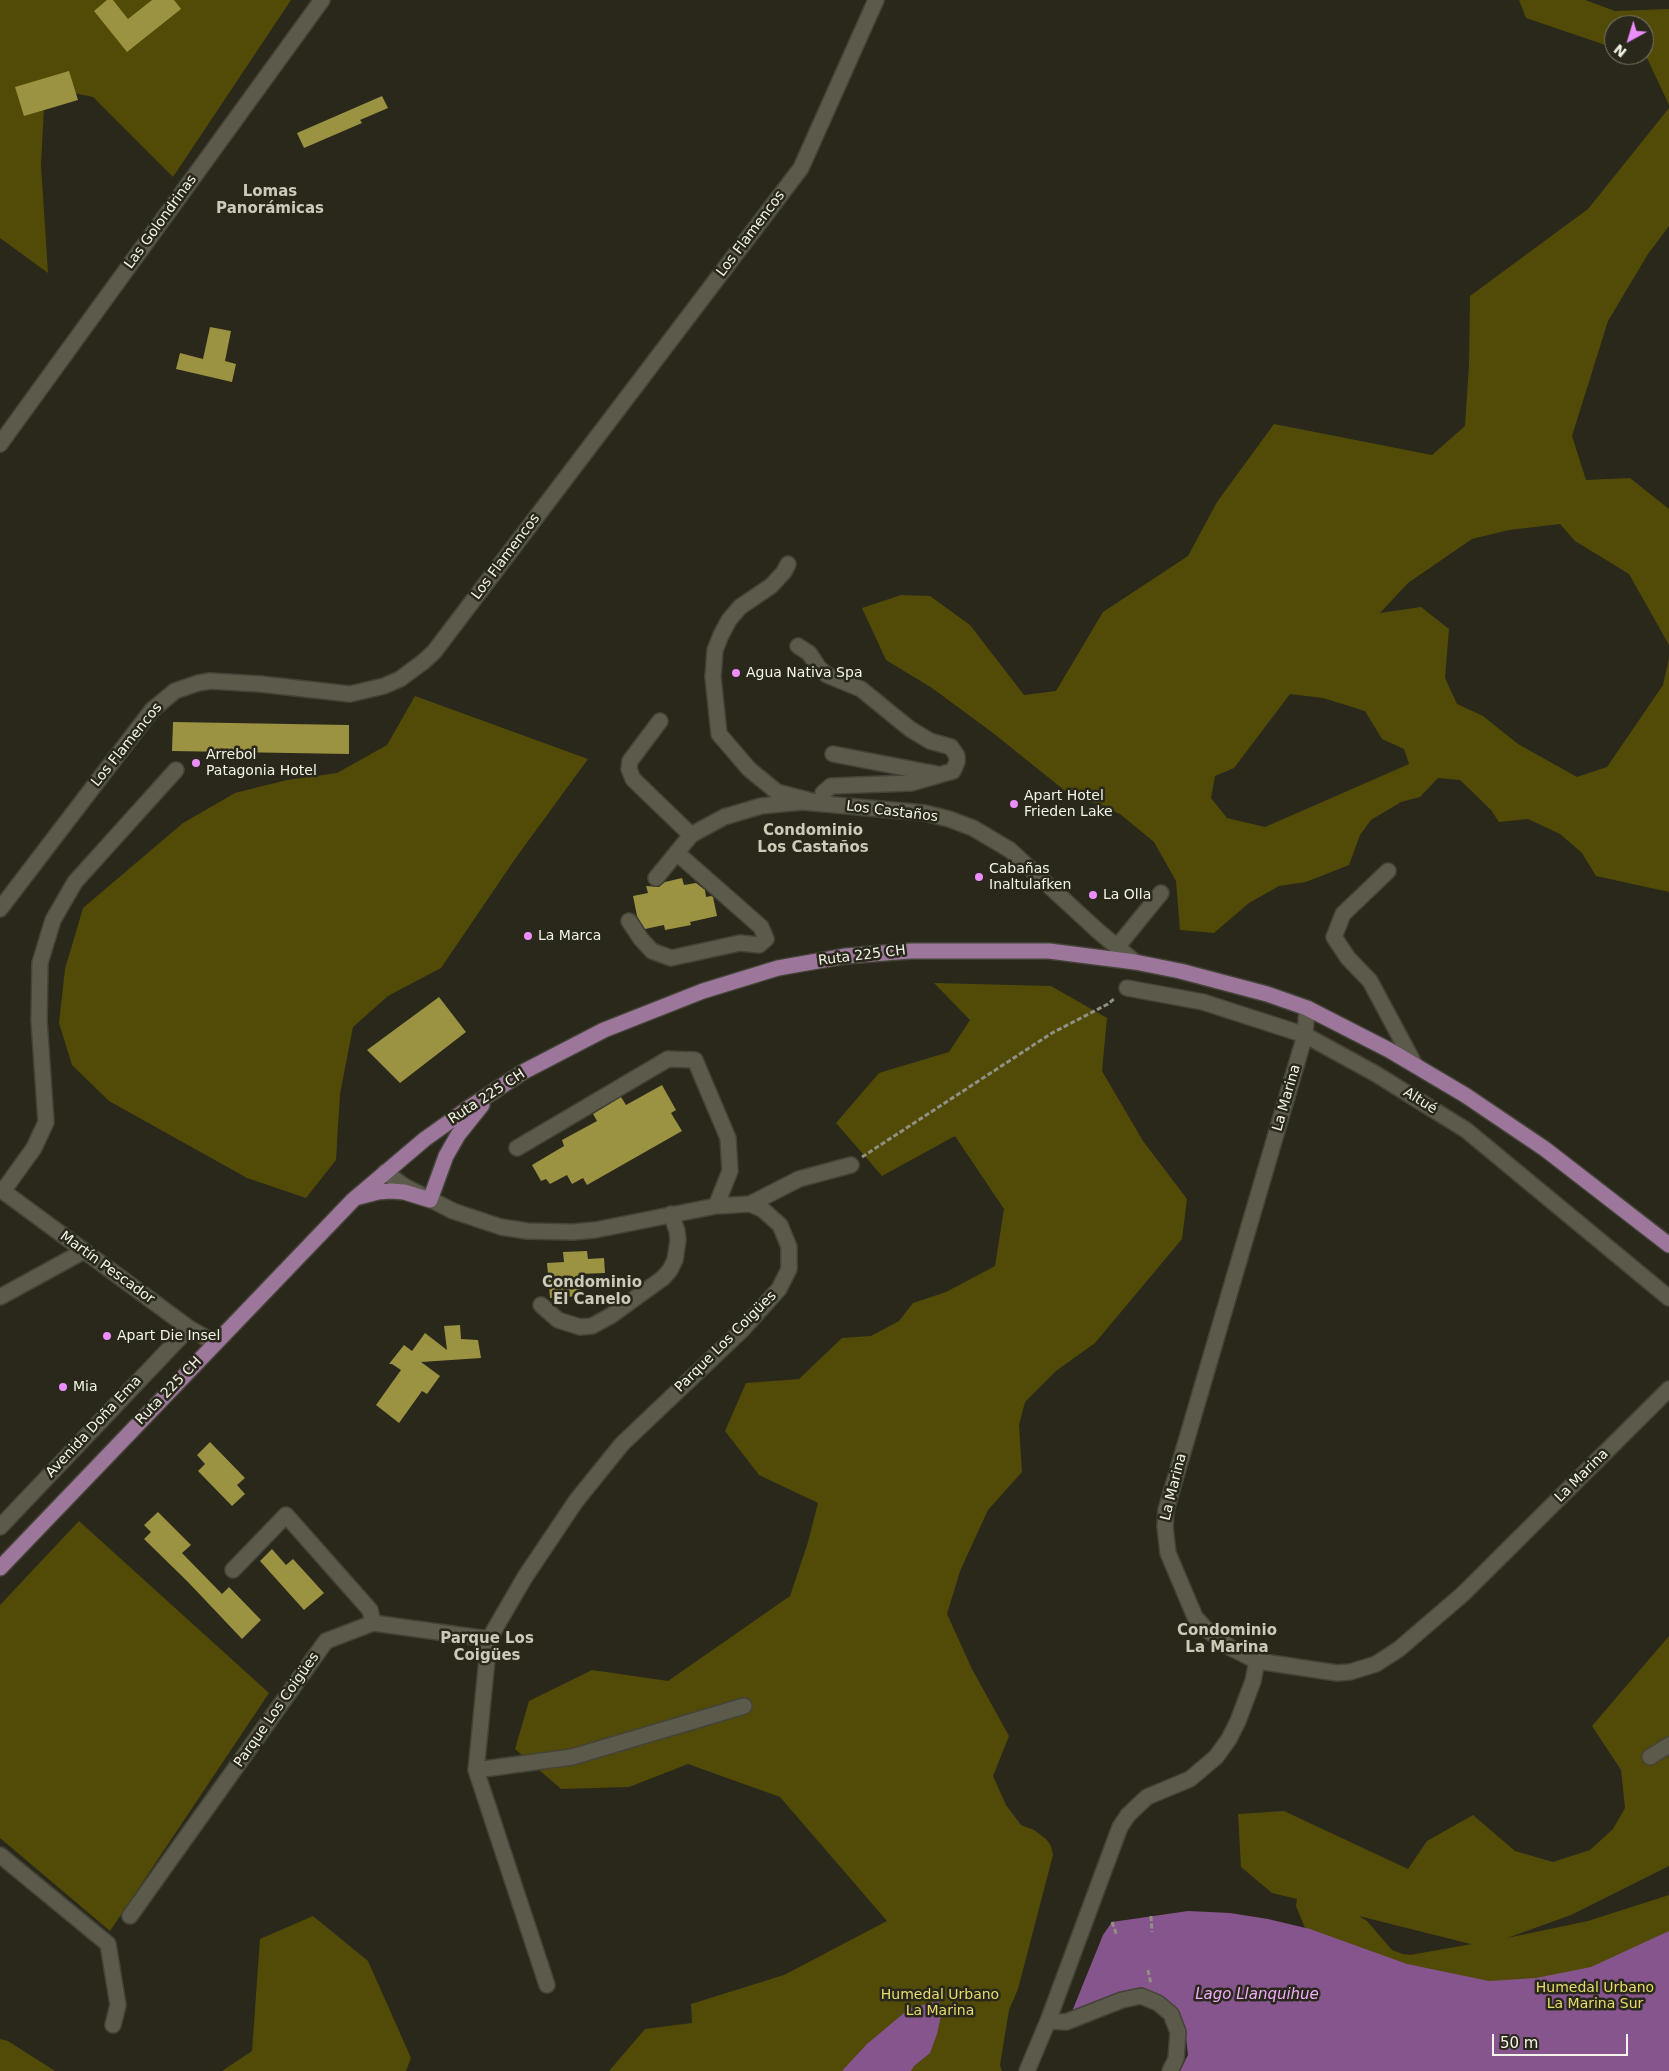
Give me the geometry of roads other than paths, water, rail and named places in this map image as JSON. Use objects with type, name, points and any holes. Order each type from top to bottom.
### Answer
[{"type":"main road","name":"Ruta 225 CH","points":[[0,1568],[353,1200],[425,1139],[523,1072],[604,1030],[702,990],[778,968],[846,956],[911,950],[1048,951],[1135,962],[1225,982],[1307,1008],[1415,1065],[1465,1095],[1545,1148],[1669,1245]]},
{"type":"main road","points":[[353,1200],[378,1192],[391,1191],[404,1192],[430,1200],[446,1156],[458,1135],[484,1102],[500,1088]]},
{"type":"street","name":"Las Golondrinas","points":[[0,444],[322,0]]},
{"type":"street","name":"Los Flamencos","points":[[0,909],[152,710],[175,691],[210,681],[260,684],[350,694],[384,686],[400,679],[418,667],[434,652],[801,168],[876,0]]},
{"type":"street","points":[[788,564],[775,582],[740,607],[729,620],[721,635],[716,650],[714,677],[719,734],[749,769],[777,792],[823,804],[823,793],[831,786],[911,782],[953,771],[956,766],[957,756],[951,747],[930,741],[910,729],[861,689],[827,675],[819,668],[809,654],[798,646]]},
{"type":"street","points":[[660,721],[630,760],[629,769],[633,779],[692,835]]},
{"type":"street","points":[[833,754],[943,775]]},
{"type":"street","points":[[1,1190],[34,1148],[46,1122],[39,1020],[40,963],[53,920],[75,882],[176,770]]},
{"type":"street","name":"Los Castaños","points":[[656,878],[692,835],[724,817],[761,806],[795,802],[926,813],[972,828],[994,840],[1026,863],[1135,962]]},
{"type":"street","points":[[629,922],[641,939],[652,950],[671,958],[740,943],[759,945],[766,939],[761,927],[677,853]]},
{"type":"street","points":[[1388,871],[1343,914],[1334,937],[1348,958],[1370,981],[1415,1065]]},
{"type":"street","points":[[1117,947],[1161,893]]},
{"type":"street","name":"Altué","points":[[1127,988],[1203,1002],[1305,1035],[1376,1074],[1466,1130],[1669,1298]]},
{"type":"street","name":"La Marina","points":[[1307,1008],[1305,1035],[1170,1494],[1165,1519],[1168,1553],[1196,1617],[1218,1640],[1257,1661],[1337,1673],[1364,1669],[1388,1658],[1463,1594],[1669,1389]]},
{"type":"street","points":[[517,1148],[668,1059],[695,1060],[728,1138],[730,1171],[716,1206]]},
{"type":"street","points":[[385,1172],[404,1186],[430,1200],[476,1220],[501,1227],[550,1232],[595,1230],[716,1206],[750,1204],[799,1179],[851,1165]]},
{"type":"street","name":"Martín Pescador","points":[[1,1190],[189,1328],[215,1343]]},
{"type":"street","name":"Parque Los Coigües","points":[[547,1985],[476,1770],[489,1639],[525,1577],[576,1501],[622,1444],[742,1330],[780,1290],[789,1264],[789,1247],[785,1235],[771,1216],[750,1204]]},
{"type":"street","points":[[541,1305],[558,1320],[580,1327],[592,1326],[612,1315],[663,1278],[670,1270],[675,1260],[678,1240],[675,1222],[671,1214]]},
{"type":"street","points":[[0,1297],[84,1251]]},
{"type":"street","name":"Avenida Doña Ema","points":[[0,1527],[189,1328]]},
{"type":"street","points":[[232,1570],[286,1515],[370,1610],[373,1623]]},
{"type":"street","name":"Parque Los Coigües","points":[[130,1916],[326,1641],[373,1623],[489,1639]]},
{"type":"street","points":[[1026,2071],[1048,2021],[1120,1827],[1133,1809],[1147,1797],[1190,1779],[1216,1757],[1229,1739],[1238,1721],[1253,1681],[1257,1661]]},
{"type":"street","points":[[476,1770],[572,1757],[744,1706]]},
{"type":"street","points":[[1650,1757],[1669,1745]]},
{"type":"street","points":[[0,1855],[108,1944],[118,2005],[113,2025]]},
{"type":"street","points":[[1048,2021],[1066,2022],[1122,2000],[1140,1996],[1158,2003],[1171,2014],[1178,2032],[1176,2059],[1170,2071]]},
{"type":"water","name":"Lago Llanquihue","points":[[1188,1911],[1230,1913],[1268,1919],[1310,1929],[1407,1964],[1489,1981],[1536,1978],[1591,1967],[1669,1931],[1669,2071],[1180,2071],[1188,2055],[1185,2028],[1180,2013],[1153,1995],[1071,2014],[1103,1935],[1112,1922]]},
{"type":"water","points":[[939,2001],[942,2011],[937,2034],[930,2053],[914,2066],[911,2071],[842,2071],[867,2044],[910,2008]]},
{"type":"place","name":"Agua Nativa Spa","points":[[736,673]]},
{"type":"place","name":"Arrebol Patagonia Hotel","points":[[196,763]]},
{"type":"place","name":"Apart Hotel Frieden Lake","points":[[1014,804]]},
{"type":"place","name":"Cabañas Inaltulafken","points":[[979,877]]},
{"type":"place","name":"La Olla","points":[[1093,895]]},
{"type":"place","name":"La Marca","points":[[528,936]]},
{"type":"place","name":"Apart Die Insel","points":[[107,1336]]},
{"type":"place","name":"Mia","points":[[63,1387]]},
{"type":"district","name":"Lomas Panorámicas","points":[[270,200]]},
{"type":"district","name":"Condominio Los Castaños","points":[[813,840]]},
{"type":"district","name":"Condominio El Canelo","points":[[592,1292]]},
{"type":"district","name":"Condominio La Marina","points":[[1227,1640]]},
{"type":"district","name":"Parque Los Coigües","points":[[487,1648]]},
{"type":"park label","name":"Humedal Urbano La Marina Sur","points":[[1595,1996]]},
{"type":"park label","name":"Humedal Urbano La Marina","points":[[940,2004]]}]
